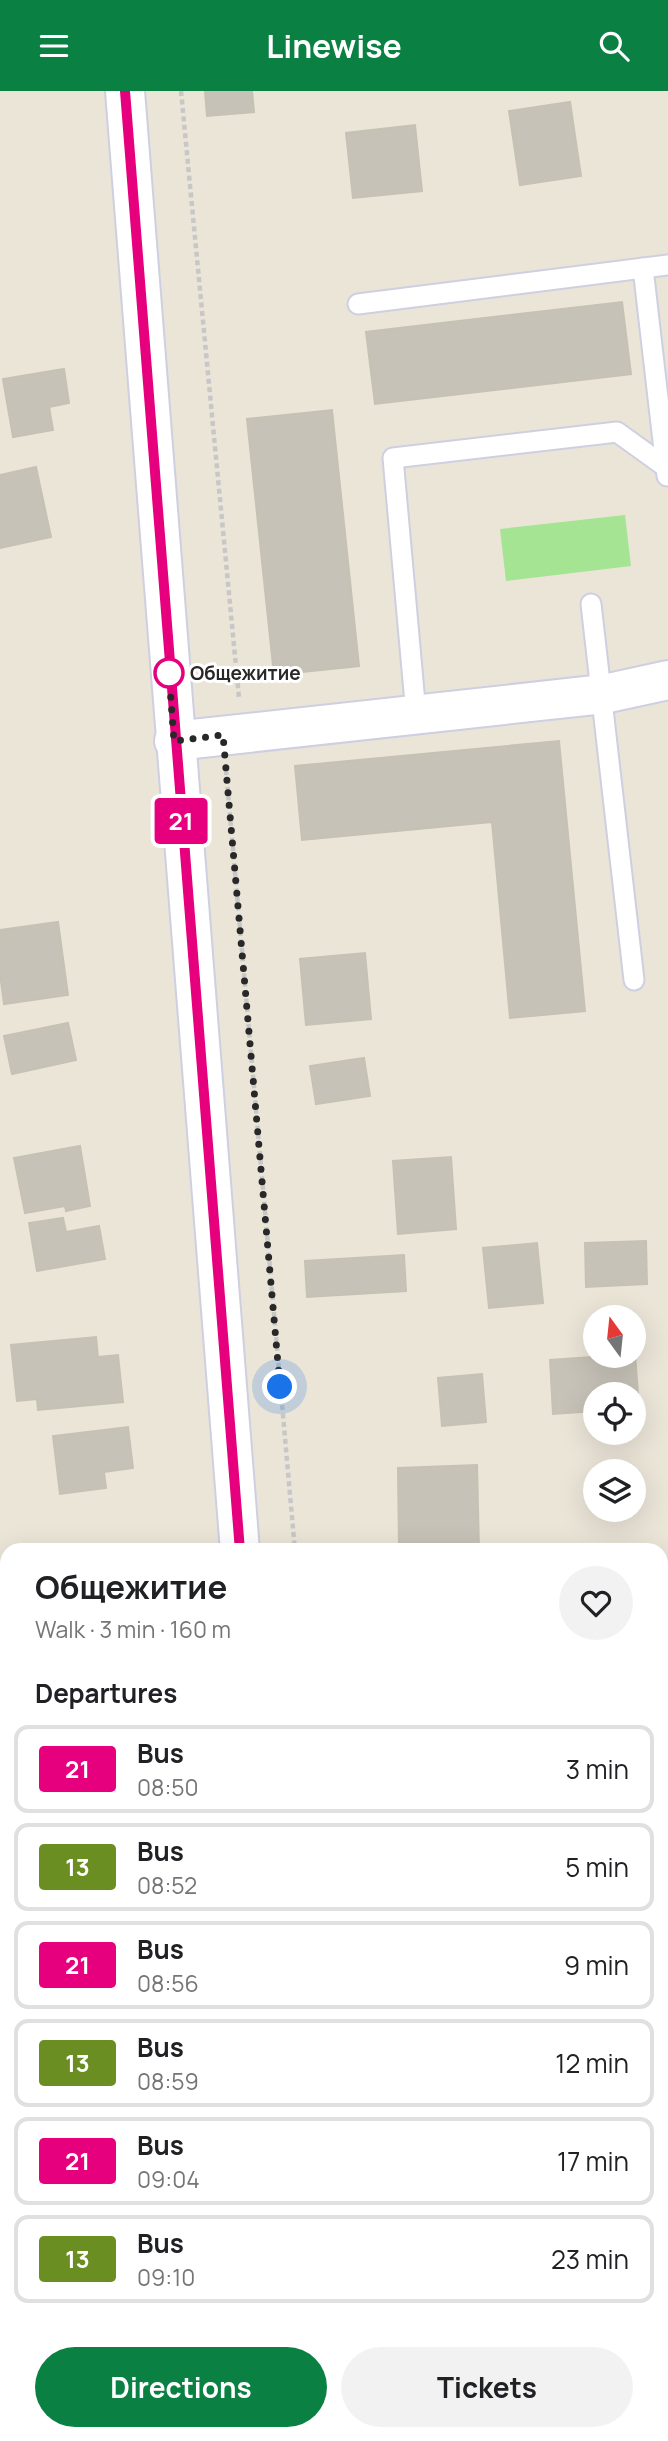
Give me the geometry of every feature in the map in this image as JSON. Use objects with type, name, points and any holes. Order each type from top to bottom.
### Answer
[{"type":"main road","points":[[125,91],[174,741],[239,1543]]},
{"type":"main road","points":[[174,741],[604,694],[668,680]]},
{"type":"lane","points":[[358,304],[668,265]]},
{"type":"lane","points":[[643,268],[667,474]]},
{"type":"lane","points":[[416,714],[393,458],[617,432],[667,474]]},
{"type":"lane","points":[[592,604],[634,980]]},
{"type":"path","points":[[181,91],[294,1543]]},
{"type":"green space","points":[[625,515],[631,566],[506,581],[500,529]]},
{"type":"building","points":[[205,91],[252,91],[254,112],[207,116]]},
{"type":"building","points":[[570,102],[581,176],[520,185],[509,111]]},
{"type":"building","points":[[415,125],[422,191],[353,198],[346,133]]},
{"type":"building","points":[[622,302],[631,374],[375,404],[366,332]]},
{"type":"building","points":[[64,369],[69,403],[49,407],[53,430],[13,437],[3,379]]},
{"type":"building","points":[[332,410],[359,666],[274,675],[247,419]]},
{"type":"building","points":[[36,467],[51,537],[0,548],[0,475]]},
{"type":"building","points":[[559,741],[585,1011],[510,1018],[492,822],[302,840],[295,766]]},
{"type":"building","points":[[58,922],[68,995],[4,1004],[0,974],[0,930]]},
{"type":"building","points":[[365,953],[371,1019],[306,1025],[300,959]]},
{"type":"building","points":[[68,1023],[76,1060],[12,1074],[4,1036]]},
{"type":"building","points":[[364,1058],[370,1096],[316,1104],[310,1066]]},
{"type":"building","points":[[80,1146],[90,1206],[66,1211],[65,1206],[25,1213],[14,1158]]},
{"type":"building","points":[[451,1157],[456,1229],[398,1234],[393,1161]]},
{"type":"building","points":[[63,1218],[66,1232],[99,1226],[105,1259],[37,1271],[29,1223]]},
{"type":"building","points":[[646,1241],[647,1284],[586,1287],[585,1243]]},
{"type":"building","points":[[537,1243],[543,1303],[489,1308],[483,1248]]},
{"type":"building","points":[[404,1255],[406,1291],[307,1297],[305,1261]]},
{"type":"building","points":[[96,1337],[98,1357],[118,1355],[123,1402],[38,1410],[37,1399],[17,1401],[11,1345]]},
{"type":"building","points":[[583,1358],[583,1369],[636,1369],[637,1382],[583,1382],[583,1412],[553,1414],[550,1360]]},
{"type":"building","points":[[482,1374],[486,1422],[442,1426],[438,1378]]},
{"type":"building","points":[[128,1427],[133,1468],[104,1472],[106,1488],[60,1494],[53,1436]]},
{"type":"building","points":[[477,1465],[479,1543],[399,1543],[398,1468]]},
{"type":"bus line","name":"21","points":[[125,91],[176,768],[239,1543]]},
{"type":"place","name":"Общежитие","points":[[169,673]]},
{"type":"route","points":[[169,673],[168,660],[174,741],[223,735],[280,1387]]}]
